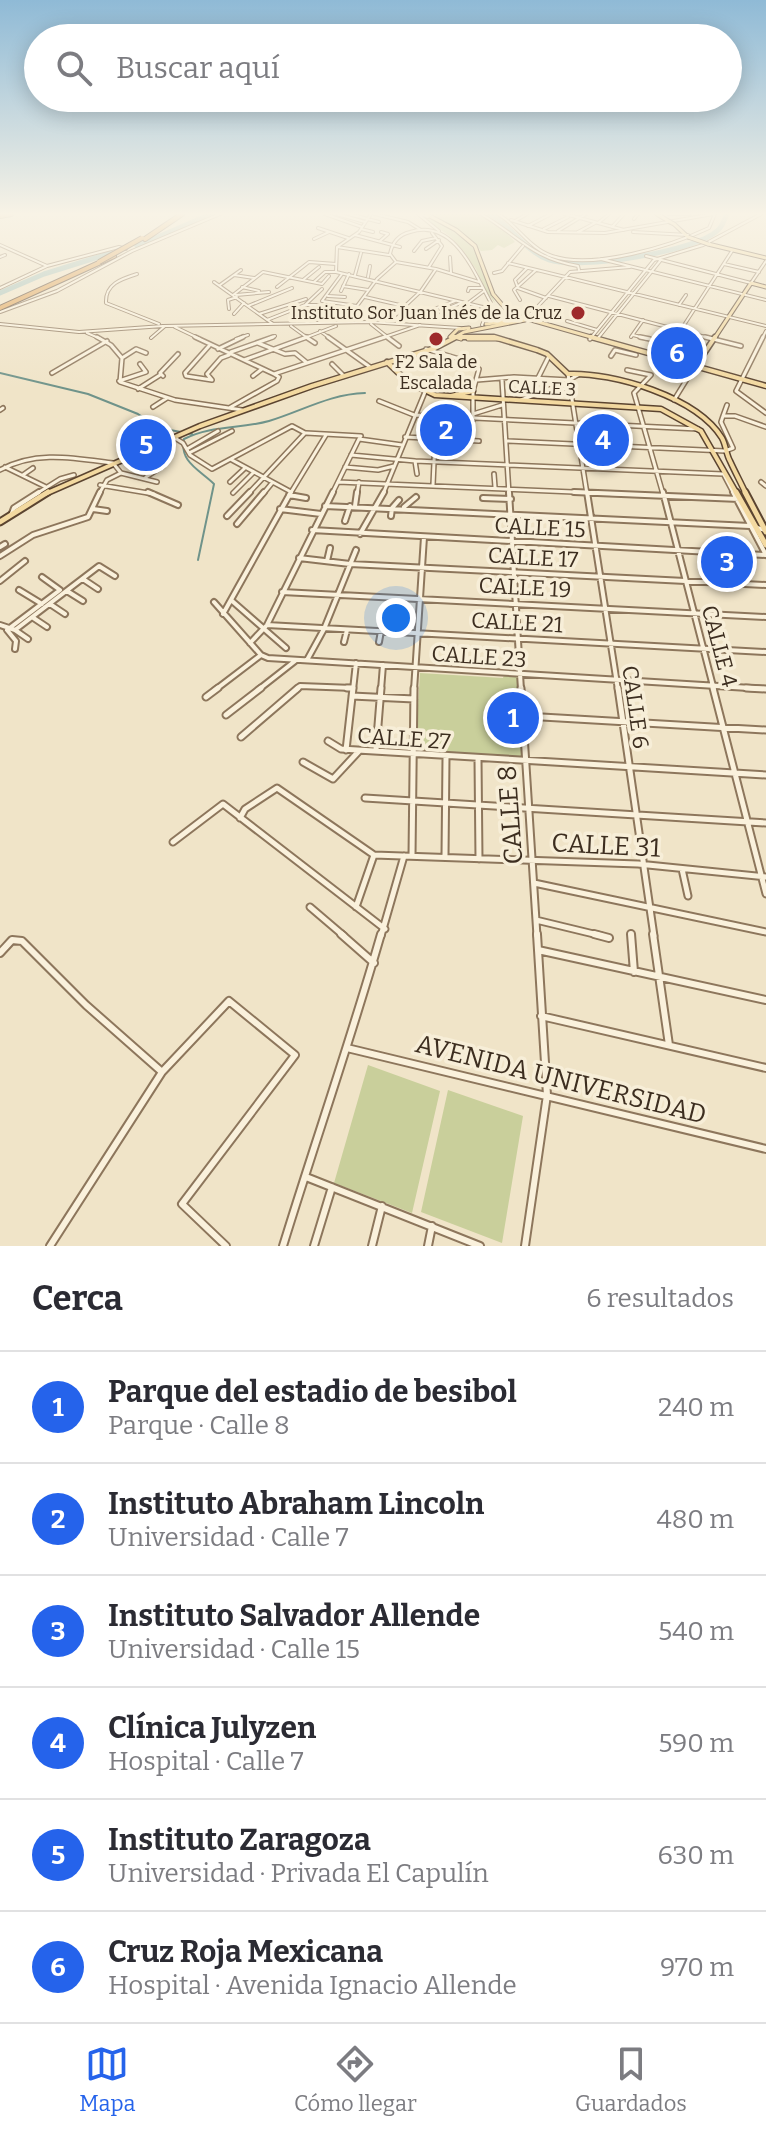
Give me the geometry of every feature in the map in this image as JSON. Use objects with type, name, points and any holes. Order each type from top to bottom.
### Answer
[{"type":"highway","points":[[0,309],[78,272]]},
{"type":"highway","points":[[0,309],[79,272]]},
{"type":"main road","points":[[487,272],[502,309],[498,324]]},
{"type":"main road","points":[[695,367],[751,283],[766,287]]},
{"type":"main road","points":[[502,309],[525,320],[766,386]]},
{"type":"main road","points":[[508,321],[510,314]]},
{"type":"main road","points":[[427,349],[463,329],[525,320]]},
{"type":"main road","points":[[463,329],[525,320]]},
{"type":"main road","points":[[0,522],[51,490],[116,462],[245,410],[427,349],[453,334],[494,337],[549,356],[568,377],[596,373],[642,386],[674,400],[715,427],[766,531]]},
{"type":"main road","name":"CALLE 3","points":[[387,362],[408,382],[425,392],[446,397],[640,406],[661,409],[700,430]]},
{"type":"main road","points":[[446,397],[473,391]]},
{"type":"main road","points":[[700,430],[715,451],[753,527],[766,545]]},
{"type":"main road","points":[[744,505],[752,506]]},
{"type":"street","points":[[1,288],[34,272]]},
{"type":"street","points":[[0,309],[57,291],[92,272]]},
{"type":"street","points":[[220,285],[238,272]]},
{"type":"street","points":[[229,309],[228,300],[263,272]]},
{"type":"street","points":[[264,272],[322,284],[329,276]]},
{"type":"street","points":[[248,306],[291,289],[277,287],[295,272]]},
{"type":"street","points":[[303,280],[312,272]]},
{"type":"street","points":[[314,282],[325,272]]},
{"type":"street","points":[[337,272],[377,279],[491,309]]},
{"type":"street","points":[[368,277],[369,272]]},
{"type":"street","points":[[267,320],[305,305],[357,306],[385,272]]},
{"type":"street","points":[[387,322],[421,291],[434,272]]},
{"type":"street","points":[[447,272],[479,282]]},
{"type":"street","points":[[474,272],[491,309]]},
{"type":"street","points":[[518,288],[515,280],[523,272]]},
{"type":"street","points":[[520,300],[514,290],[534,272]]},
{"type":"street","points":[[545,272],[766,329],[736,388],[738,394],[766,413]]},
{"type":"street","points":[[525,320],[570,272]]},
{"type":"street","points":[[593,339],[645,272]]},
{"type":"street","points":[[593,339],[607,327],[651,272]]},
{"type":"street","points":[[656,272],[766,300]]},
{"type":"street","points":[[704,272],[751,283],[759,272]]},
{"type":"street","points":[[663,358],[719,272]]},
{"type":"street","points":[[321,303],[343,273]]},
{"type":"street","points":[[137,274],[111,286],[106,292],[106,303],[164,326]]},
{"type":"street","points":[[349,274],[342,289],[369,290]]},
{"type":"street","points":[[452,280],[454,274]]},
{"type":"street","points":[[234,275],[254,278]]},
{"type":"street","points":[[358,283],[360,276]]},
{"type":"street","points":[[214,282],[275,325]]},
{"type":"street","points":[[235,296],[267,292],[242,287]]},
{"type":"street","points":[[468,291],[469,288],[483,290]]},
{"type":"street","points":[[518,288],[741,346]]},
{"type":"street","points":[[305,305],[322,289]]},
{"type":"street","points":[[457,300],[425,315],[466,302],[483,290]]},
{"type":"street","points":[[679,305],[686,295]]},
{"type":"street","points":[[327,296],[345,297]]},
{"type":"street","points":[[365,297],[404,306]]},
{"type":"street","points":[[259,314],[306,299]]},
{"type":"street","points":[[234,314],[244,303]]},
{"type":"street","points":[[321,303],[329,306]]},
{"type":"street","points":[[482,325],[491,309]]},
{"type":"street","points":[[247,316],[254,311]]},
{"type":"street","points":[[304,324],[318,313],[338,316]]},
{"type":"street","points":[[643,320],[632,336],[650,339]]},
{"type":"street","points":[[567,321],[607,327]]},
{"type":"street","points":[[369,322],[399,346]]},
{"type":"street","points":[[0,324],[85,332],[164,326],[369,322],[422,324],[453,334],[463,329]]},
{"type":"street","points":[[312,324],[370,367]]},
{"type":"street","points":[[244,360],[343,324]]},
{"type":"street","points":[[274,374],[422,324]]},
{"type":"street","points":[[289,325],[315,343]]},
{"type":"street","points":[[151,338],[164,326]]},
{"type":"street","points":[[174,326],[209,346],[279,377],[229,408]]},
{"type":"street","points":[[85,332],[107,341],[122,358],[119,381]]},
{"type":"street","points":[[218,349],[248,335]]},
{"type":"street","points":[[434,335],[442,342]]},
{"type":"street","points":[[209,346],[185,375],[193,379],[212,380],[207,374],[221,358],[275,336]]},
{"type":"street","points":[[52,373],[107,341]]},
{"type":"street","points":[[258,343],[287,354],[295,353],[306,362]]},
{"type":"street","points":[[122,358],[136,349],[146,353]]},
{"type":"street","points":[[427,349],[474,365],[480,372],[473,391],[473,420]]},
{"type":"street","points":[[611,356],[615,350],[636,355]]},
{"type":"street","points":[[138,389],[162,375],[178,354]]},
{"type":"street","points":[[538,378],[549,356]]},
{"type":"street","points":[[119,381],[146,372],[140,364]]},
{"type":"street","points":[[332,364],[344,376]]},
{"type":"street","points":[[253,376],[262,369]]},
{"type":"street","points":[[627,370],[651,375],[634,393],[640,406]]},
{"type":"street","points":[[477,380],[568,377]]},
{"type":"street","name":"CALLE 6","points":[[568,377],[623,721],[669,1045]]},
{"type":"street","points":[[674,400],[687,379]]},
{"type":"street","name":"CALLE 8","points":[[502,380],[547,1095],[525,1246]]},
{"type":"street","points":[[119,381],[167,398],[245,410]]},
{"type":"street","points":[[519,401],[548,389],[569,389]]},
{"type":"street","points":[[360,534],[377,508],[425,392]]},
{"type":"street","points":[[153,407],[167,398]]},
{"type":"street","points":[[379,401],[414,415],[436,417],[700,430]]},
{"type":"street","points":[[473,414],[504,402]]},
{"type":"street","points":[[508,441],[725,451],[733,448],[721,422],[727,405]]},
{"type":"street","name":"CALLE 4","points":[[640,406],[766,894]]},
{"type":"street","points":[[723,416],[735,416],[766,427]]},
{"type":"street","points":[[433,485],[436,417]]},
{"type":"street","points":[[175,438],[212,469],[292,426],[305,433],[361,436],[267,625],[250,643]]},
{"type":"street","points":[[188,452],[218,431]]},
{"type":"street","points":[[188,452],[232,431]]},
{"type":"street","points":[[227,516],[305,433]]},
{"type":"street","points":[[223,614],[280,509],[326,435]]},
{"type":"street","points":[[405,437],[479,441]]},
{"type":"street","points":[[188,452],[221,439]]},
{"type":"street","points":[[359,439],[402,445]]},
{"type":"street","points":[[715,451],[723,474],[766,555]]},
{"type":"street","points":[[351,455],[415,461],[723,474]]},
{"type":"street","points":[[0,470],[35,456],[163,466],[146,477]]},
{"type":"street","points":[[232,460],[290,494],[306,498]]},
{"type":"street","points":[[415,461],[417,474]]},
{"type":"street","points":[[116,462],[121,473]]},
{"type":"street","points":[[345,467],[378,470],[394,466]]},
{"type":"street","points":[[5,467],[47,487]]},
{"type":"street","points":[[23,475],[33,468]]},
{"type":"street","points":[[230,482],[245,468]]},
{"type":"street","points":[[92,511],[100,485],[110,476],[121,473],[157,482]]},
{"type":"street","points":[[233,493],[253,473]]},
{"type":"street","points":[[494,474],[495,487]]},
{"type":"street","points":[[11,515],[14,508],[47,487],[74,475]]},
{"type":"street","points":[[338,482],[738,499]]},
{"type":"street","points":[[345,521],[359,482]]},
{"type":"street","points":[[761,482],[766,486]]},
{"type":"street","points":[[237,524],[272,483]]},
{"type":"street","points":[[100,485],[134,486],[178,505]]},
{"type":"street","points":[[403,509],[416,497]]},
{"type":"street","points":[[483,498],[511,499]]},
{"type":"street","points":[[391,516],[392,508],[399,500]]},
{"type":"street","points":[[414,509],[423,502]]},
{"type":"street","points":[[325,506],[512,513],[753,527],[766,531]]},
{"type":"street","points":[[280,509],[321,514]]},
{"type":"street","points":[[0,556],[33,535],[92,511],[107,511]]},
{"type":"street","name":"CALLE 15","points":[[312,530],[766,555]]},
{"type":"street","points":[[412,856],[414,668],[424,537]]},
{"type":"street","points":[[327,561],[330,548]]},
{"type":"street","points":[[307,660],[324,629],[356,550]]},
{"type":"street","name":"CALLE 17","points":[[299,558],[350,564],[766,585]]},
{"type":"street","points":[[0,581],[25,561]]},
{"type":"street","points":[[11,630],[99,566],[115,576]]},
{"type":"street","points":[[15,649],[16,641],[8,635],[11,630],[60,590],[42,577]]},
{"type":"street","points":[[83,579],[98,589]]},
{"type":"street","points":[[19,590],[42,604]]},
{"type":"street","points":[[67,591],[83,601]]},
{"type":"street","name":"CALLE 19","points":[[282,592],[766,617]]},
{"type":"street","points":[[231,600],[286,648]]},
{"type":"street","points":[[206,697],[261,655],[214,602]]},
{"type":"street","points":[[50,604],[65,614]]},
{"type":"street","points":[[32,617],[47,627]]},
{"type":"street","points":[[0,625],[28,639]]},
{"type":"street","name":"CALLE 21","points":[[267,625],[766,652]]},
{"type":"street","points":[[344,642],[347,630]]},
{"type":"street","points":[[379,642],[381,631]]},
{"type":"street","name":"CALLE 23","points":[[261,655],[414,668],[766,689]]},
{"type":"street","points":[[226,715],[297,660]]},
{"type":"street","points":[[346,750],[356,663]]},
{"type":"street","points":[[375,751],[383,665]]},
{"type":"street","points":[[241,737],[300,686],[353,688]]},
{"type":"street","points":[[352,696],[414,699]]},
{"type":"street","points":[[524,716],[766,730]]},
{"type":"street","name":"CALLE 27","points":[[328,741],[346,750],[446,758],[766,775]]},
{"type":"street","points":[[303,762],[333,779],[359,751]]},
{"type":"street","points":[[445,857],[446,758]]},
{"type":"street","points":[[478,759],[479,859]]},
{"type":"street","points":[[240,818],[243,810],[277,788],[374,855],[356,907]]},
{"type":"street","points":[[365,798],[766,823]]},
{"type":"street","points":[[173,842],[222,804],[385,929]]},
{"type":"street","name":"CALLE 31","points":[[374,855],[643,865],[764,877]]},
{"type":"street","points":[[283,1246],[331,1088],[385,929],[404,856]]},
{"type":"street","points":[[682,869],[688,896]]},
{"type":"street","points":[[534,883],[650,910],[766,932]]},
{"type":"street","points":[[310,907],[374,963]]},
{"type":"street","points":[[536,920],[609,938]]},
{"type":"street","points":[[631,934],[634,972]]},
{"type":"street","points":[[0,953],[12,940],[22,941],[86,1005],[162,1072]]},
{"type":"street","points":[[538,950],[766,1000]]},
{"type":"street","points":[[50,1246],[162,1072],[229,1001],[295,1055],[182,1204],[226,1246]]},
{"type":"street","points":[[541,1016],[766,1068]]},
{"type":"street","name":"AVENIDA UNIVERSIDAD","points":[[347,1048],[766,1149]]},
{"type":"street","points":[[306,1177],[480,1246]]},
{"type":"street","points":[[314,1246],[333,1187]]},
{"type":"street","points":[[372,1246],[382,1206]]},
{"type":"street","points":[[428,1246],[432,1226]]},
{"type":"green space","points":[[477,272],[483,272],[495,303]]},
{"type":"green space","points":[[420,673],[518,677],[523,760],[415,755]]},
{"type":"green space","points":[[368,1065],[440,1091],[412,1213],[334,1183]]},
{"type":"green space","points":[[448,1090],[523,1116],[502,1243],[421,1212]]},
{"type":"waterway","points":[[0,293],[50,272]]},
{"type":"waterway","points":[[0,373],[88,394],[138,414],[159,428],[192,434]]},
{"type":"waterway","points":[[198,560],[214,484],[188,460],[183,447],[184,439],[205,431],[269,421],[328,400],[365,393]]},
{"type":"place","name":"Instituto Sor Juan Inés de la Cruz","points":[[578,313]]},
{"type":"place","name":"F2 Sala de Escalada","points":[[436,339]]},
{"type":"place","name":"Cruz Roja Mexicana","points":[[677,353]]},
{"type":"place","name":"Instituto Abraham Lincoln","points":[[446,430]]},
{"type":"place","name":"Clínica Julyzen","points":[[603,440]]},
{"type":"place","name":"Instituto Zaragoza","points":[[146,445]]},
{"type":"place","name":"Instituto Salvador Allende","points":[[727,562]]},
{"type":"place","name":"Parque del estadio de besibol","points":[[513,718]]}]
